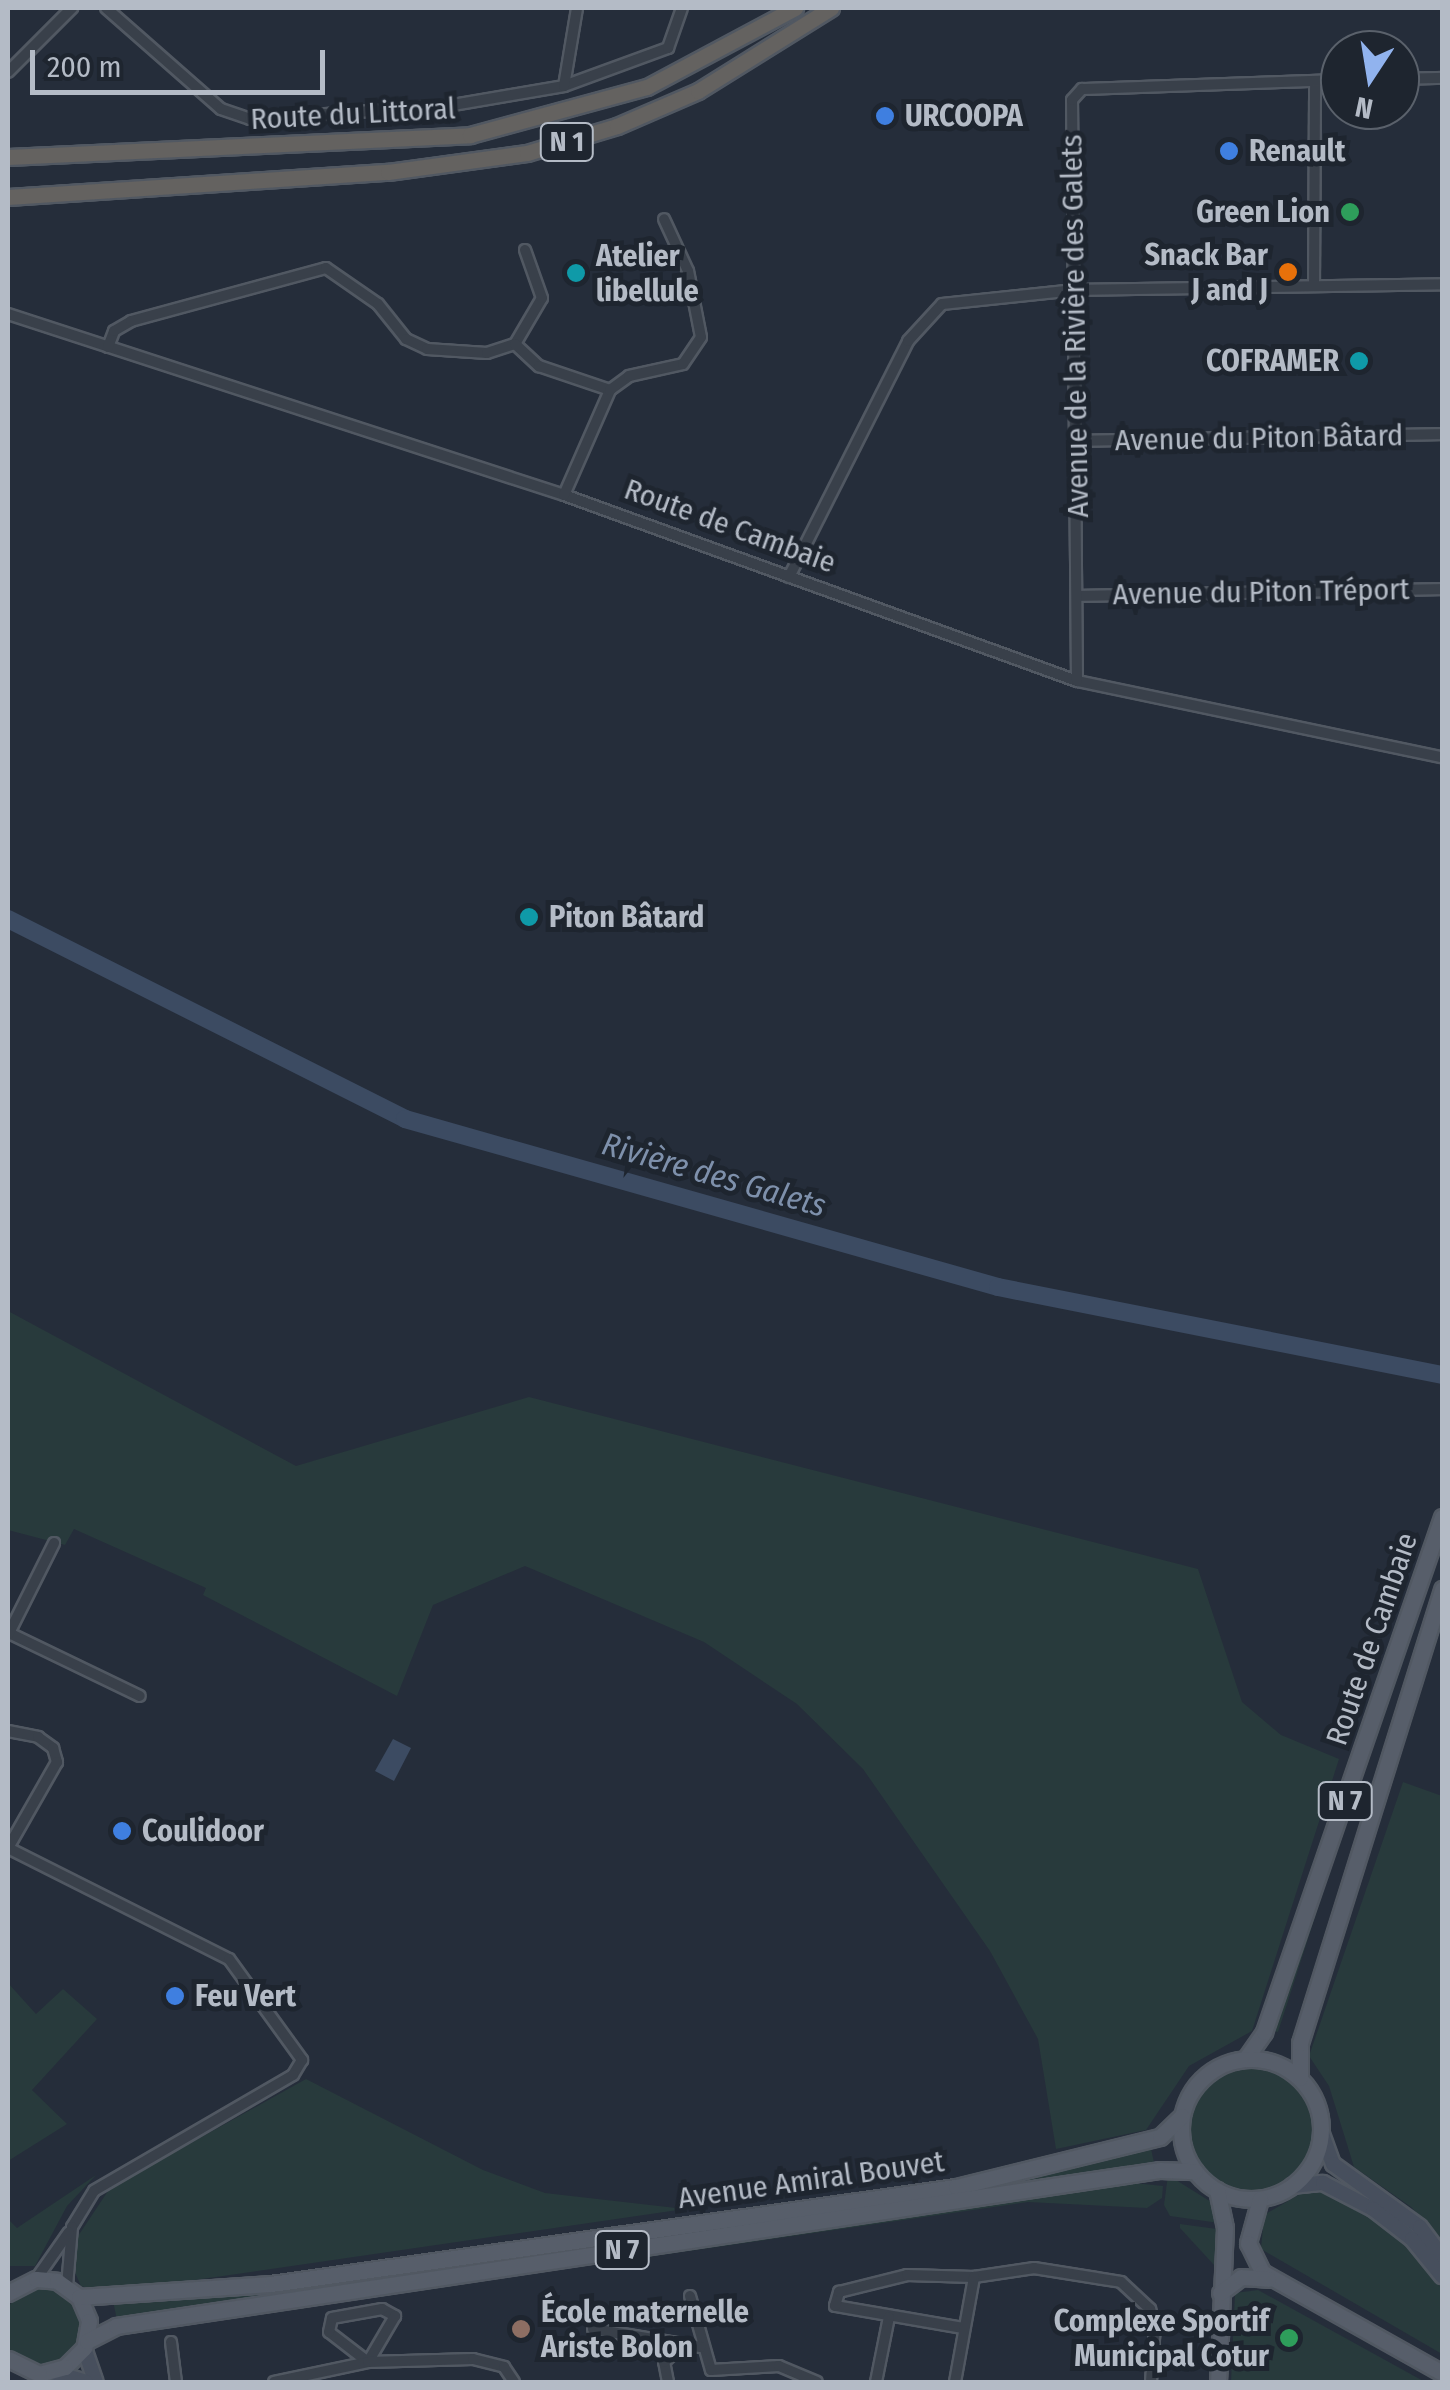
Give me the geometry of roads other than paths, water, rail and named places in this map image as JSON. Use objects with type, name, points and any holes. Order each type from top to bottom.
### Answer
[{"type":"highway","name":"Route du Littoral","points":[[8,157],[470,135],[646,87],[794,8]]},
{"type":"highway","name":"Route du Littoral","points":[[8,197],[444,166],[572,141],[698,91],[831,8]]},
{"type":"main road","name":"Route de Cambaie","points":[[1246,2058],[1264,2032],[1442,1518]]},
{"type":"main road","name":"Route de Cambaie","points":[[1300,2078],[1300,2043],[1442,1589]]},
{"type":"main road","points":[[1442,2256],[1409,2218],[1333,2164],[1313,2094],[1300,2078],[1274,2062],[1246,2058],[1210,2072],[1182,2116],[1182,2139],[1195,2171],[1217,2190],[1260,2198],[1292,2186],[1323,2183],[1373,2209],[1412,2239],[1442,2276]]},
{"type":"main road","name":"Avenue Amiral Bouvet","points":[[8,2279],[31,2280],[73,2292],[271,2284],[956,2187],[1137,2145],[1160,2137],[1182,2116]]},
{"type":"main road","points":[[1292,2186],[1307,2172],[1322,2134]]},
{"type":"main road","name":"Avenue Amiral Bouvet","points":[[52,2372],[85,2344],[116,2326],[1160,2170],[1195,2171]]},
{"type":"main road","points":[[1217,2190],[1225,2228],[1218,2382]]},
{"type":"main road","points":[[1260,2198],[1250,2258],[1276,2282],[1442,2374]]},
{"type":"main road","points":[[1220,2293],[1241,2277],[1276,2282]]},
{"type":"main road","points":[[8,2292],[31,2280]]},
{"type":"main road","points":[[73,2292],[89,2321],[85,2344],[96,2382]]},
{"type":"main road","points":[[10,2364],[86,2382]]},
{"type":"street","points":[[8,72],[72,8]]},
{"type":"street","points":[[106,8],[221,109],[250,119],[447,106],[564,86],[668,48],[682,8]]},
{"type":"street","points":[[564,86],[579,24],[577,8]]},
{"type":"street","points":[[1314,286],[1315,81]]},
{"type":"street","name":"Avenue de la Rivière des Galets","points":[[1077,681],[1072,100],[1082,89],[1320,81]]},
{"type":"street","points":[[564,495],[610,390],[629,376],[684,364],[702,337],[688,271],[664,219]]},
{"type":"street","points":[[108,347],[114,331],[131,321],[326,268],[378,304],[406,340],[428,349],[487,353],[515,344],[542,298],[525,250]]},
{"type":"street","points":[[789,576],[918,324],[954,298],[1075,290],[1442,284]]},
{"type":"street","name":"Route de Cambaie","points":[[8,314],[564,495],[1077,681],[1442,757]]},
{"type":"street","points":[[515,344],[539,366],[610,390]]},
{"type":"street","name":"Avenue du Piton Bâtard","points":[[1076,441],[1442,434]]},
{"type":"street","name":"Avenue du Piton Tréport","points":[[1079,596],[1442,589]]},
{"type":"street","points":[[54,1543],[9,1630],[140,1696]]},
{"type":"street","points":[[8,1731],[38,1737],[53,1748],[57,1762],[8,1848],[229,1959],[301,2052],[302,2066],[110,2180],[82,2204],[72,2227],[31,2280]]},
{"type":"street","points":[[72,2227],[73,2292]]},
{"type":"street","points":[[963,2328],[835,2306],[840,2292],[907,2275],[974,2276],[1034,2268],[1121,2282],[1150,2309],[1156,2326],[1151,2382]]},
{"type":"street","points":[[955,2382],[974,2276]]},
{"type":"street","points":[[690,2296],[701,2347],[718,2374],[780,2366],[817,2382]]},
{"type":"street","points":[[390,2311],[392,2324],[368,2362],[329,2332],[332,2318],[390,2311]]},
{"type":"street","points":[[876,2382],[888,2318]]},
{"type":"street","points":[[593,2330],[681,2348]]},
{"type":"street","points":[[171,2342],[176,2382]]},
{"type":"street","points":[[668,2382],[668,2352],[701,2347]]},
{"type":"street","points":[[274,2382],[368,2362],[490,2360],[514,2382]]},
{"type":"water","points":[[393,1739],[411,1748],[394,1781],[375,1771]]},
{"type":"waterway","name":"Rivière des Galets","points":[[8,919],[405,1119],[998,1287],[1442,1375]]},
{"type":"place","name":"URCOOPA","points":[[885,116]]},
{"type":"place","name":"Renault","points":[[1229,151]]},
{"type":"place","name":"Green Lion","points":[[1350,212]]},
{"type":"place","name":"Snack Bar J and J","points":[[1288,272]]},
{"type":"place","name":"Atelier libellule","points":[[576,273]]},
{"type":"place","name":"COFRAMER","points":[[1359,361]]},
{"type":"place","name":"Piton Bâtard","points":[[529,917]]},
{"type":"place","name":"Coulidoor","points":[[122,1831]]},
{"type":"place","name":"Feu Vert","points":[[175,1996]]},
{"type":"place","name":"École maternelle Ariste Bolon","points":[[521,2329]]},
{"type":"place","name":"Complexe Sportif Municipal Cotur","points":[[1289,2338]]}]
